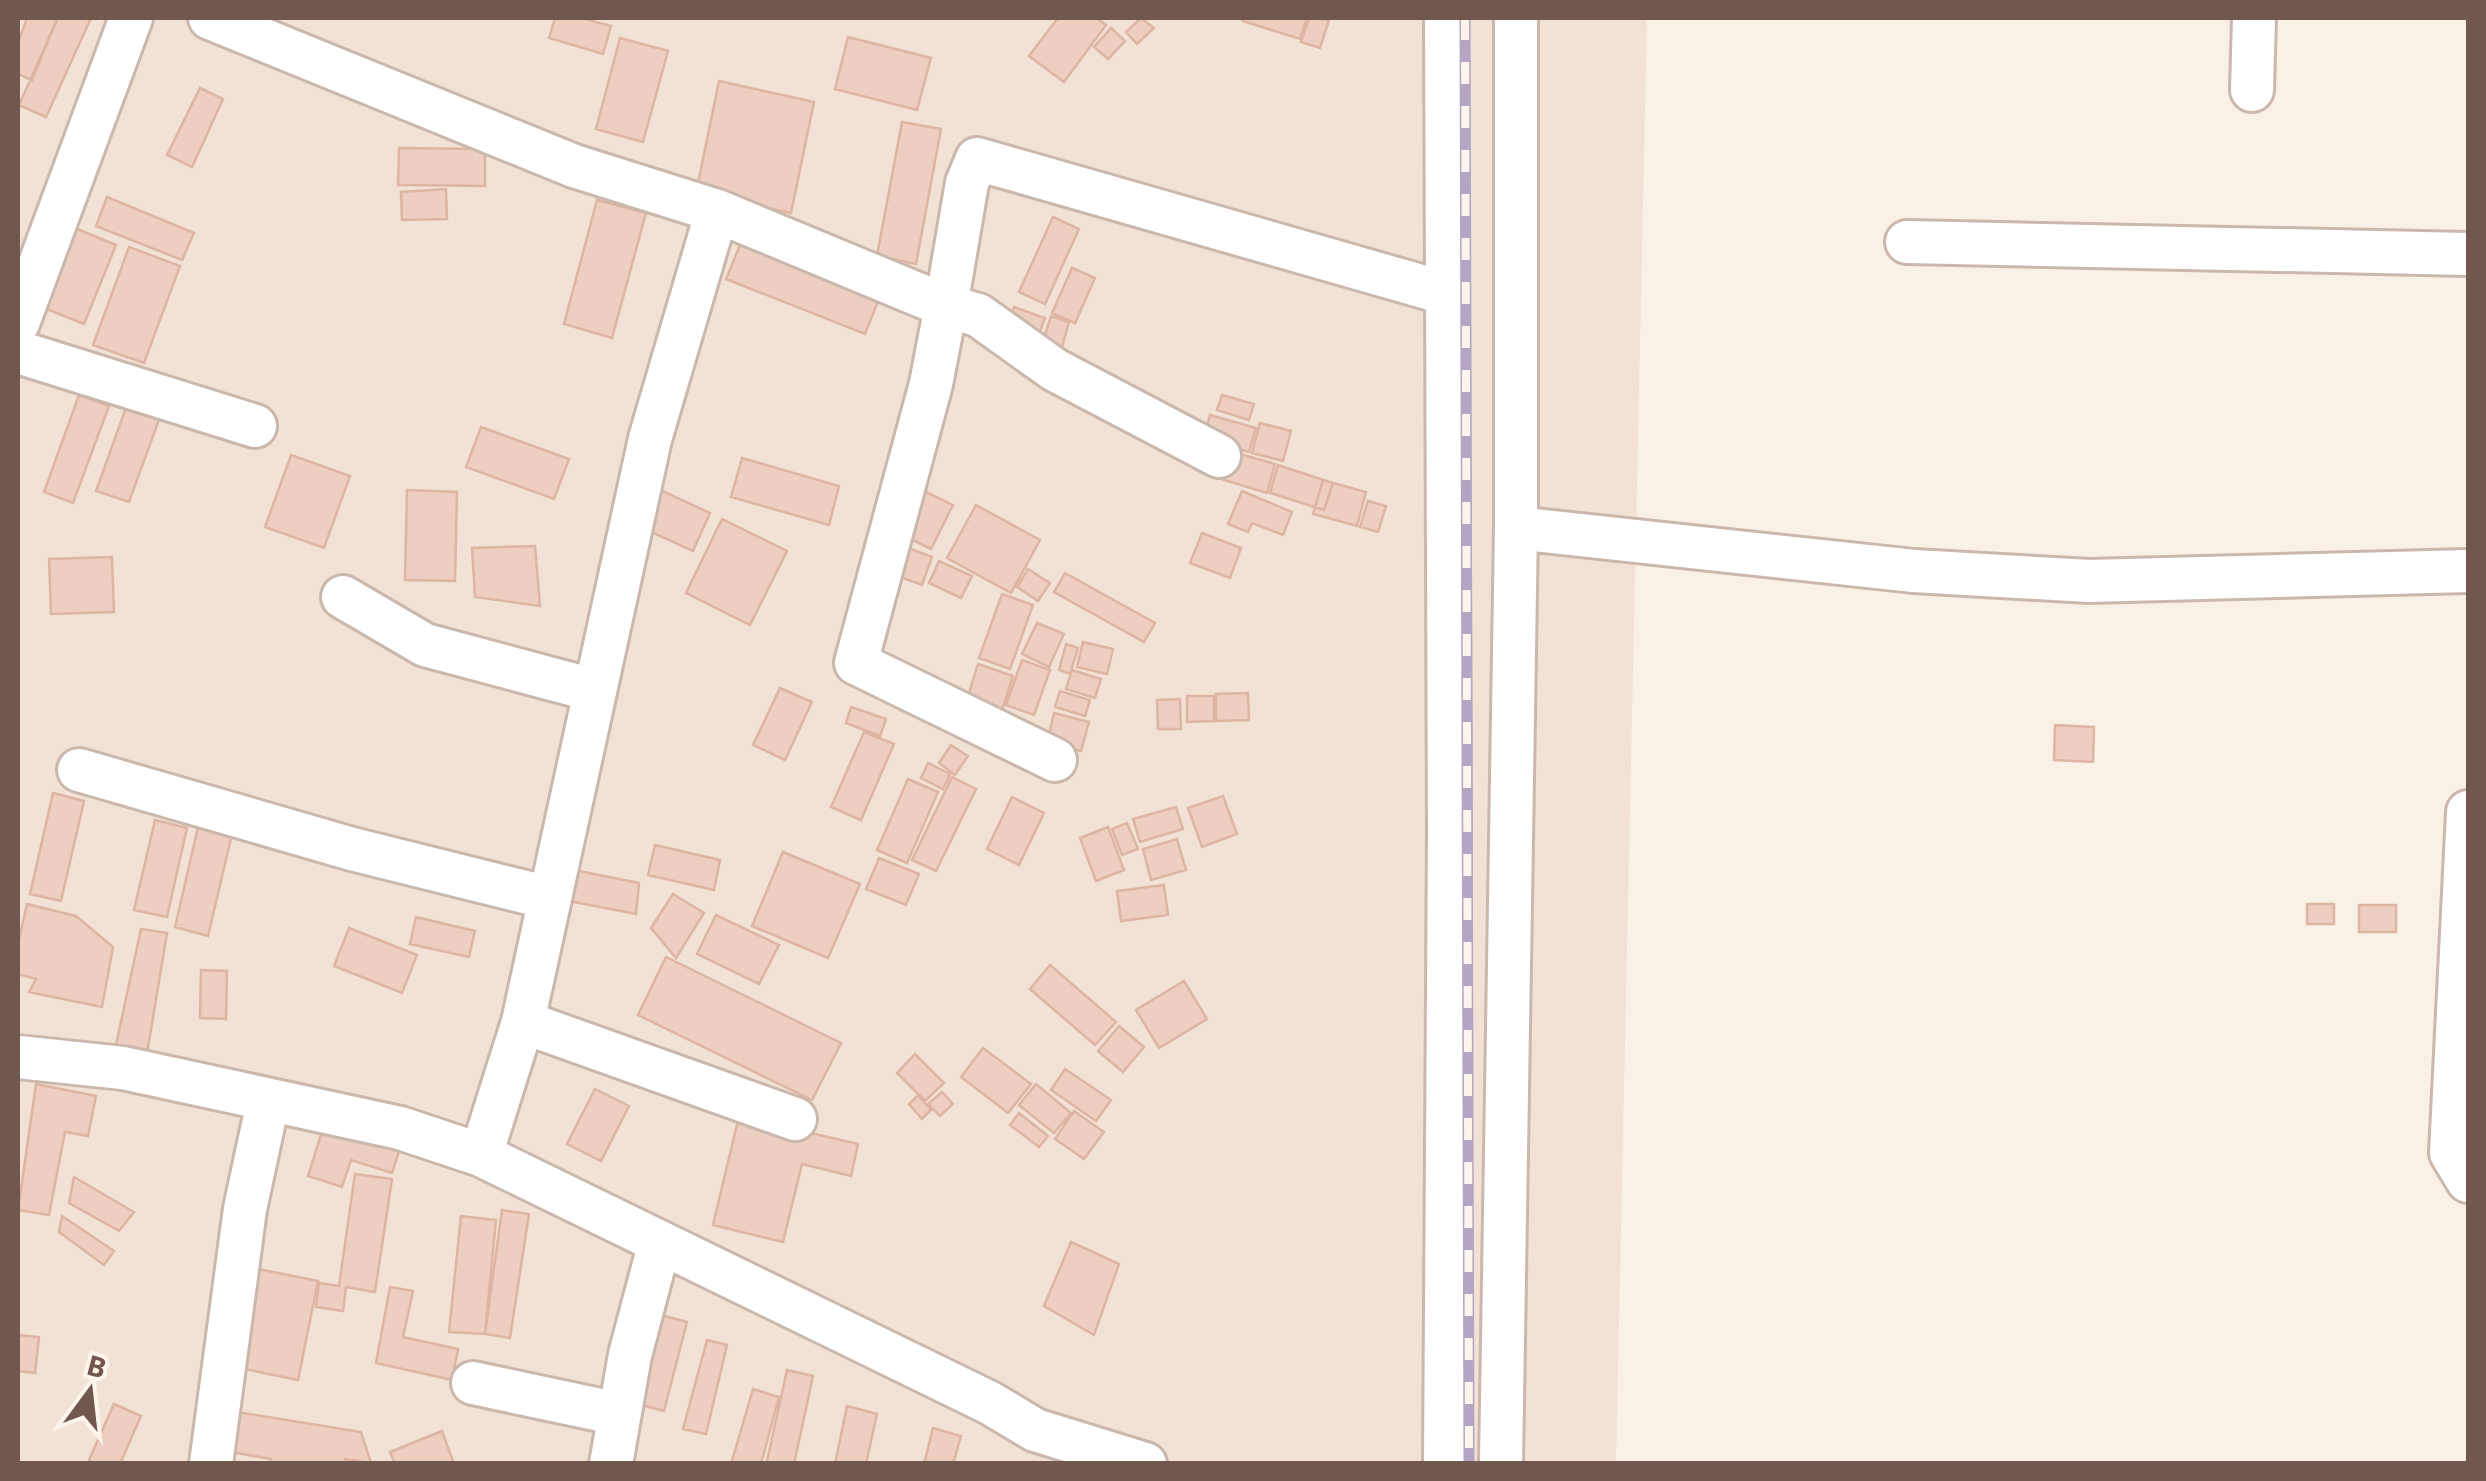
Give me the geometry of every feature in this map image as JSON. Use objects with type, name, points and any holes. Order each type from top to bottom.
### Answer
[{"type":"street","points":[[18,323],[131,18]]},
{"type":"street","points":[[210,18],[574,166],[717,211],[946,306],[978,315],[1056,370],[1219,456]]},
{"type":"street","points":[[1445,1464],[1449,852],[1446,18]]},
{"type":"street","points":[[1501,1464],[1516,528],[1516,18]]},
{"type":"street","points":[[2252,90],[2254,18]]},
{"type":"street","points":[[1055,760],[856,663],[930,384],[968,183],[977,159],[1445,293]]},
{"type":"street","points":[[481,1155],[523,1022],[650,439],[717,211]]},
{"type":"street","points":[[1907,242],[2468,254]]},
{"type":"street","points":[[18,352],[255,426]]},
{"type":"street","points":[[1516,528],[1914,571],[2089,581],[2468,571]]},
{"type":"street","points":[[343,597],[425,645],[593,690]]},
{"type":"street","points":[[79,770],[352,849],[549,898]]},
{"type":"street","points":[[2468,812],[2450,1153],[2468,1181]]},
{"type":"street","points":[[523,1022],[796,1119]]},
{"type":"street","points":[[18,1057],[123,1068],[400,1128],[481,1155],[990,1403],[1030,1447],[1146,1464]]},
{"type":"street","points":[[211,1464],[245,1209],[268,1102]]},
{"type":"street","points":[[611,1464],[660,1242]]},
{"type":"street","points":[[473,1383],[619,1414]]},
{"type":"shaded area","points":[[18,18],[1647,18],[1616,1463],[18,1463]]},
{"type":"building","points":[[27,18],[57,18],[32,80],[18,74],[18,43]]},
{"type":"building","points":[[58,18],[91,18],[46,117],[19,105]]},
{"type":"building","points":[[555,18],[582,18],[611,26],[603,54],[549,38]]},
{"type":"building","points":[[1058,18],[1097,18],[1106,25],[1064,82],[1029,56]]},
{"type":"building","points":[[1141,18],[1154,28],[1137,44],[1126,32]]},
{"type":"building","points":[[1307,18],[1300,39],[1243,21]]},
{"type":"building","points":[[1309,18],[1329,20],[1320,48],[1301,42]]},
{"type":"building","points":[[1111,28],[1125,41],[1108,59],[1094,47]]},
{"type":"building","points":[[848,37],[931,58],[917,110],[835,89]]},
{"type":"building","points":[[620,38],[668,51],[643,142],[596,129]]},
{"type":"building","points":[[719,81],[814,102],[791,213],[696,193]]},
{"type":"building","points":[[200,88],[223,99],[192,167],[167,155]]},
{"type":"building","points":[[902,122],[941,129],[916,264],[877,256]]},
{"type":"building","points":[[399,148],[485,149],[485,186],[398,185]]},
{"type":"building","points":[[446,189],[447,219],[402,220],[401,192]]},
{"type":"building","points":[[107,197],[194,233],[182,260],[96,226]]},
{"type":"building","points":[[597,200],[646,213],[612,338],[564,324]]},
{"type":"building","points":[[1053,217],[1079,229],[1045,304],[1019,292]]},
{"type":"building","points":[[70,226],[116,245],[84,324],[37,305]]},
{"type":"building","points":[[740,245],[879,299],[865,334],[726,279]]},
{"type":"building","points":[[129,247],[180,266],[144,363],[93,345]]},
{"type":"building","points":[[1072,268],[1095,278],[1075,323],[1052,313]]},
{"type":"building","points":[[1014,307],[1045,318],[1037,339],[1007,328]]},
{"type":"building","points":[[1051,316],[1069,322],[1062,347],[1043,341]]},
{"type":"building","points":[[79,395],[109,406],[73,503],[44,492]]},
{"type":"building","points":[[1222,395],[1254,404],[1249,420],[1217,410]]},
{"type":"building","points":[[128,402],[161,414],[129,502],[96,491]]},
{"type":"building","points":[[1210,415],[1256,428],[1249,452],[1203,439]]},
{"type":"building","points":[[1260,423],[1291,431],[1283,461],[1252,453]]},
{"type":"building","points":[[481,427],[569,459],[554,499],[466,467]]},
{"type":"building","points":[[1233,452],[1275,464],[1267,493],[1224,480]]},
{"type":"building","points":[[291,455],[350,476],[324,548],[265,527]]},
{"type":"building","points":[[742,458],[839,486],[829,525],[731,497]]},
{"type":"building","points":[[1278,465],[1333,483],[1324,510],[1270,493]]},
{"type":"building","points":[[1323,480],[1366,492],[1357,526],[1313,514]]},
{"type":"building","points":[[656,488],[710,513],[693,551],[638,526]]},
{"type":"building","points":[[407,490],[457,492],[455,581],[405,580]]},
{"type":"building","points":[[924,491],[953,505],[931,549],[902,535]]},
{"type":"building","points":[[1242,491],[1292,512],[1283,535],[1252,523],[1248,532],[1228,524]]},
{"type":"building","points":[[1368,501],[1386,506],[1378,532],[1360,527]]},
{"type":"building","points":[[976,505],[1040,540],[1011,593],[947,558]]},
{"type":"building","points":[[722,519],[787,551],[750,625],[686,593]]},
{"type":"building","points":[[1202,533],[1241,548],[1230,578],[1190,563]]},
{"type":"building","points":[[535,546],[540,606],[475,597],[472,548]]},
{"type":"building","points":[[903,546],[932,557],[922,585],[892,574]]},
{"type":"building","points":[[112,557],[114,612],[51,614],[49,559]]},
{"type":"building","points":[[939,561],[972,576],[961,598],[929,583]]},
{"type":"building","points":[[1028,569],[1050,583],[1038,601],[1017,587]]},
{"type":"building","points":[[1065,573],[1155,623],[1144,642],[1054,592]]},
{"type":"building","points":[[1002,594],[1033,605],[1010,669],[979,658]]},
{"type":"building","points":[[1037,623],[1064,634],[1049,667],[1022,654]]},
{"type":"building","points":[[1083,642],[1113,649],[1107,674],[1077,667]]},
{"type":"building","points":[[1066,644],[1078,648],[1070,674],[1059,670]]},
{"type":"building","points":[[1022,660],[1050,670],[1034,715],[1006,705]]},
{"type":"building","points":[[978,664],[1013,676],[1001,714],[966,703]]},
{"type":"building","points":[[1072,670],[1101,679],[1095,698],[1066,689]]},
{"type":"building","points":[[780,688],[812,702],[785,760],[753,745]]},
{"type":"building","points":[[1060,691],[1090,700],[1085,716],[1055,707]]},
{"type":"building","points":[[1248,693],[1249,720],[1216,721],[1216,694]]},
{"type":"building","points":[[1187,696],[1214,696],[1214,721],[1187,722]]},
{"type":"building","points":[[1180,699],[1181,729],[1158,729],[1157,700]]},
{"type":"building","points":[[851,707],[886,719],[880,736],[846,723]]},
{"type":"building","points":[[1054,713],[1089,722],[1081,751],[1047,743]]},
{"type":"building","points":[[2055,725],[2094,727],[2093,762],[2054,760]]},
{"type":"building","points":[[864,732],[894,744],[861,820],[831,807]]},
{"type":"building","points":[[951,745],[968,756],[955,775],[939,763]]},
{"type":"building","points":[[928,763],[950,774],[943,789],[921,778]]},
{"type":"building","points":[[952,777],[976,789],[936,871],[912,860]]},
{"type":"building","points":[[908,779],[938,792],[907,863],[877,850]]},
{"type":"building","points":[[53,793],[84,801],[61,901],[30,894]]},
{"type":"building","points":[[1223,796],[1237,834],[1202,847],[1188,808]]},
{"type":"building","points":[[1012,797],[1044,813],[1019,865],[987,849]]},
{"type":"building","points":[[1176,807],[1183,829],[1140,842],[1133,819]]},
{"type":"building","points":[[155,820],[187,828],[167,917],[134,910]]},
{"type":"building","points":[[199,823],[233,830],[208,936],[175,927]]},
{"type":"building","points":[[1127,823],[1138,849],[1122,855],[1112,829]]},
{"type":"building","points":[[1108,827],[1124,870],[1096,881],[1080,838]]},
{"type":"building","points":[[1177,839],[1186,870],[1151,880],[1143,849]]},
{"type":"building","points":[[655,845],[720,860],[714,890],[648,875]]},
{"type":"building","points":[[783,852],[860,884],[828,958],[752,926]]},
{"type":"building","points":[[879,858],[919,874],[906,905],[866,889]]},
{"type":"building","points":[[574,870],[639,883],[636,914],[569,901]]},
{"type":"building","points":[[1164,885],[1168,915],[1121,921],[1117,891]]},
{"type":"building","points":[[673,894],[704,913],[676,958],[651,928]]},
{"type":"building","points":[[27,904],[76,916],[113,947],[102,1007],[29,992],[36,979],[18,974],[18,944]]},
{"type":"building","points":[[2307,904],[2334,904],[2334,924],[2307,924]]},
{"type":"building","points":[[2359,905],[2396,905],[2396,932],[2359,932]]},
{"type":"building","points":[[716,915],[779,945],[759,984],[697,954]]},
{"type":"building","points":[[416,917],[475,931],[469,957],[410,944]]},
{"type":"building","points":[[349,928],[417,955],[402,993],[334,966]]},
{"type":"building","points":[[141,929],[167,933],[146,1060],[114,1054]]},
{"type":"building","points":[[666,957],[841,1043],[812,1100],[638,1015]]},
{"type":"building","points":[[1050,965],[1116,1022],[1095,1045],[1030,989]]},
{"type":"building","points":[[201,970],[227,971],[226,1019],[200,1018]]},
{"type":"building","points":[[1184,981],[1207,1019],[1159,1048],[1136,1010]]},
{"type":"building","points":[[1119,1026],[1144,1047],[1123,1072],[1098,1051]]},
{"type":"building","points":[[983,1048],[1031,1084],[1008,1113],[961,1077]]},
{"type":"building","points":[[915,1054],[944,1083],[925,1101],[897,1073]]},
{"type":"building","points":[[1065,1069],[1111,1100],[1096,1121],[1051,1090]]},
{"type":"building","points":[[36,1084],[96,1096],[88,1136],[65,1132],[49,1215],[18,1210]]},
{"type":"building","points":[[1036,1084],[1071,1113],[1054,1133],[1019,1105]]},
{"type":"building","points":[[595,1089],[629,1106],[601,1161],[567,1144]]},
{"type":"building","points":[[942,1092],[953,1104],[940,1116],[928,1104]]},
{"type":"building","points":[[918,1095],[931,1110],[922,1119],[909,1104]]},
{"type":"building","points":[[1074,1111],[1104,1132],[1084,1159],[1055,1139]]},
{"type":"building","points":[[1019,1113],[1048,1136],[1039,1147],[1010,1125]]},
{"type":"building","points":[[739,1116],[858,1144],[851,1176],[802,1164],[783,1242],[713,1225]]},
{"type":"building","points":[[325,1122],[401,1145],[392,1173],[351,1160],[342,1187],[308,1176]]},
{"type":"building","points":[[355,1174],[392,1179],[375,1292],[346,1287],[343,1311],[316,1307],[319,1283],[339,1286]]},
{"type":"building","points":[[74,1177],[134,1212],[119,1231],[69,1203]]},
{"type":"building","points":[[502,1210],[529,1214],[510,1338],[485,1334]]},
{"type":"building","points":[[62,1216],[114,1251],[104,1265],[59,1232]]},
{"type":"building","points":[[461,1216],[496,1220],[485,1334],[449,1332]]},
{"type":"building","points":[[1071,1242],[1119,1264],[1094,1335],[1044,1306]]},
{"type":"building","points":[[253,1268],[318,1281],[298,1380],[235,1367]]},
{"type":"building","points":[[390,1287],[413,1291],[403,1337],[458,1349],[452,1380],[376,1363]]},
{"type":"building","points":[[650,1312],[687,1322],[664,1411],[627,1401]]},
{"type":"building","points":[[18,1335],[39,1337],[35,1373],[18,1371]]},
{"type":"building","points":[[707,1340],[727,1345],[706,1434],[683,1429]]},
{"type":"building","points":[[787,1370],[813,1376],[794,1464],[777,1464],[767,1461]]},
{"type":"building","points":[[753,1389],[779,1397],[761,1464],[731,1464]]},
{"type":"building","points":[[114,1404],[141,1416],[120,1464],[94,1464],[89,1460]]},
{"type":"building","points":[[847,1406],[877,1414],[866,1464],[835,1464]]},
{"type":"building","points":[[237,1412],[361,1432],[371,1463],[345,1459],[345,1464],[270,1464],[271,1459],[231,1452]]},
{"type":"building","points":[[933,1428],[961,1436],[953,1464],[924,1464]]},
{"type":"building","points":[[442,1431],[454,1464],[395,1464],[390,1452]]},
{"type":"railway","points":[[1465,18],[1469,1464]]}]
